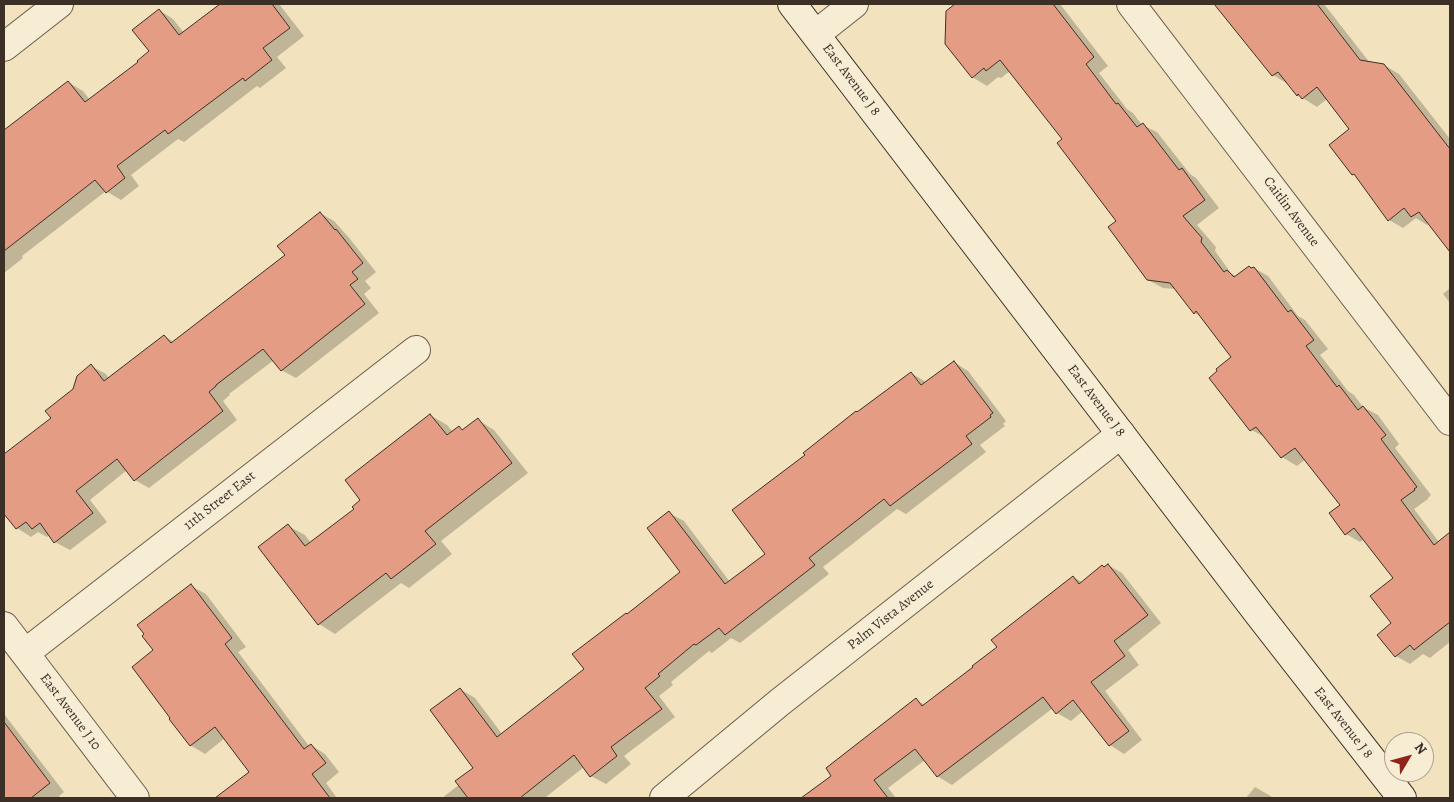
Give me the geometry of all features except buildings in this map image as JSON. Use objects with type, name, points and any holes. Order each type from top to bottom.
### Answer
[{"type":"street","points":[[4,47],[59,4]]},
{"type":"street","name":"East Avenue J 8","points":[[792,4],[1260,616],[1402,798]]},
{"type":"street","points":[[816,34],[854,4]]},
{"type":"street","name":"Caitlin Avenue","points":[[1131,4],[1450,421]]},
{"type":"street","name":"11th Street East","points":[[25,653],[416,350]]},
{"type":"street","name":"Palm Vista Avenue","points":[[664,798],[780,702],[1121,434]]},
{"type":"street","name":"East Avenue J 10","points":[[4,626],[136,798]]}]
